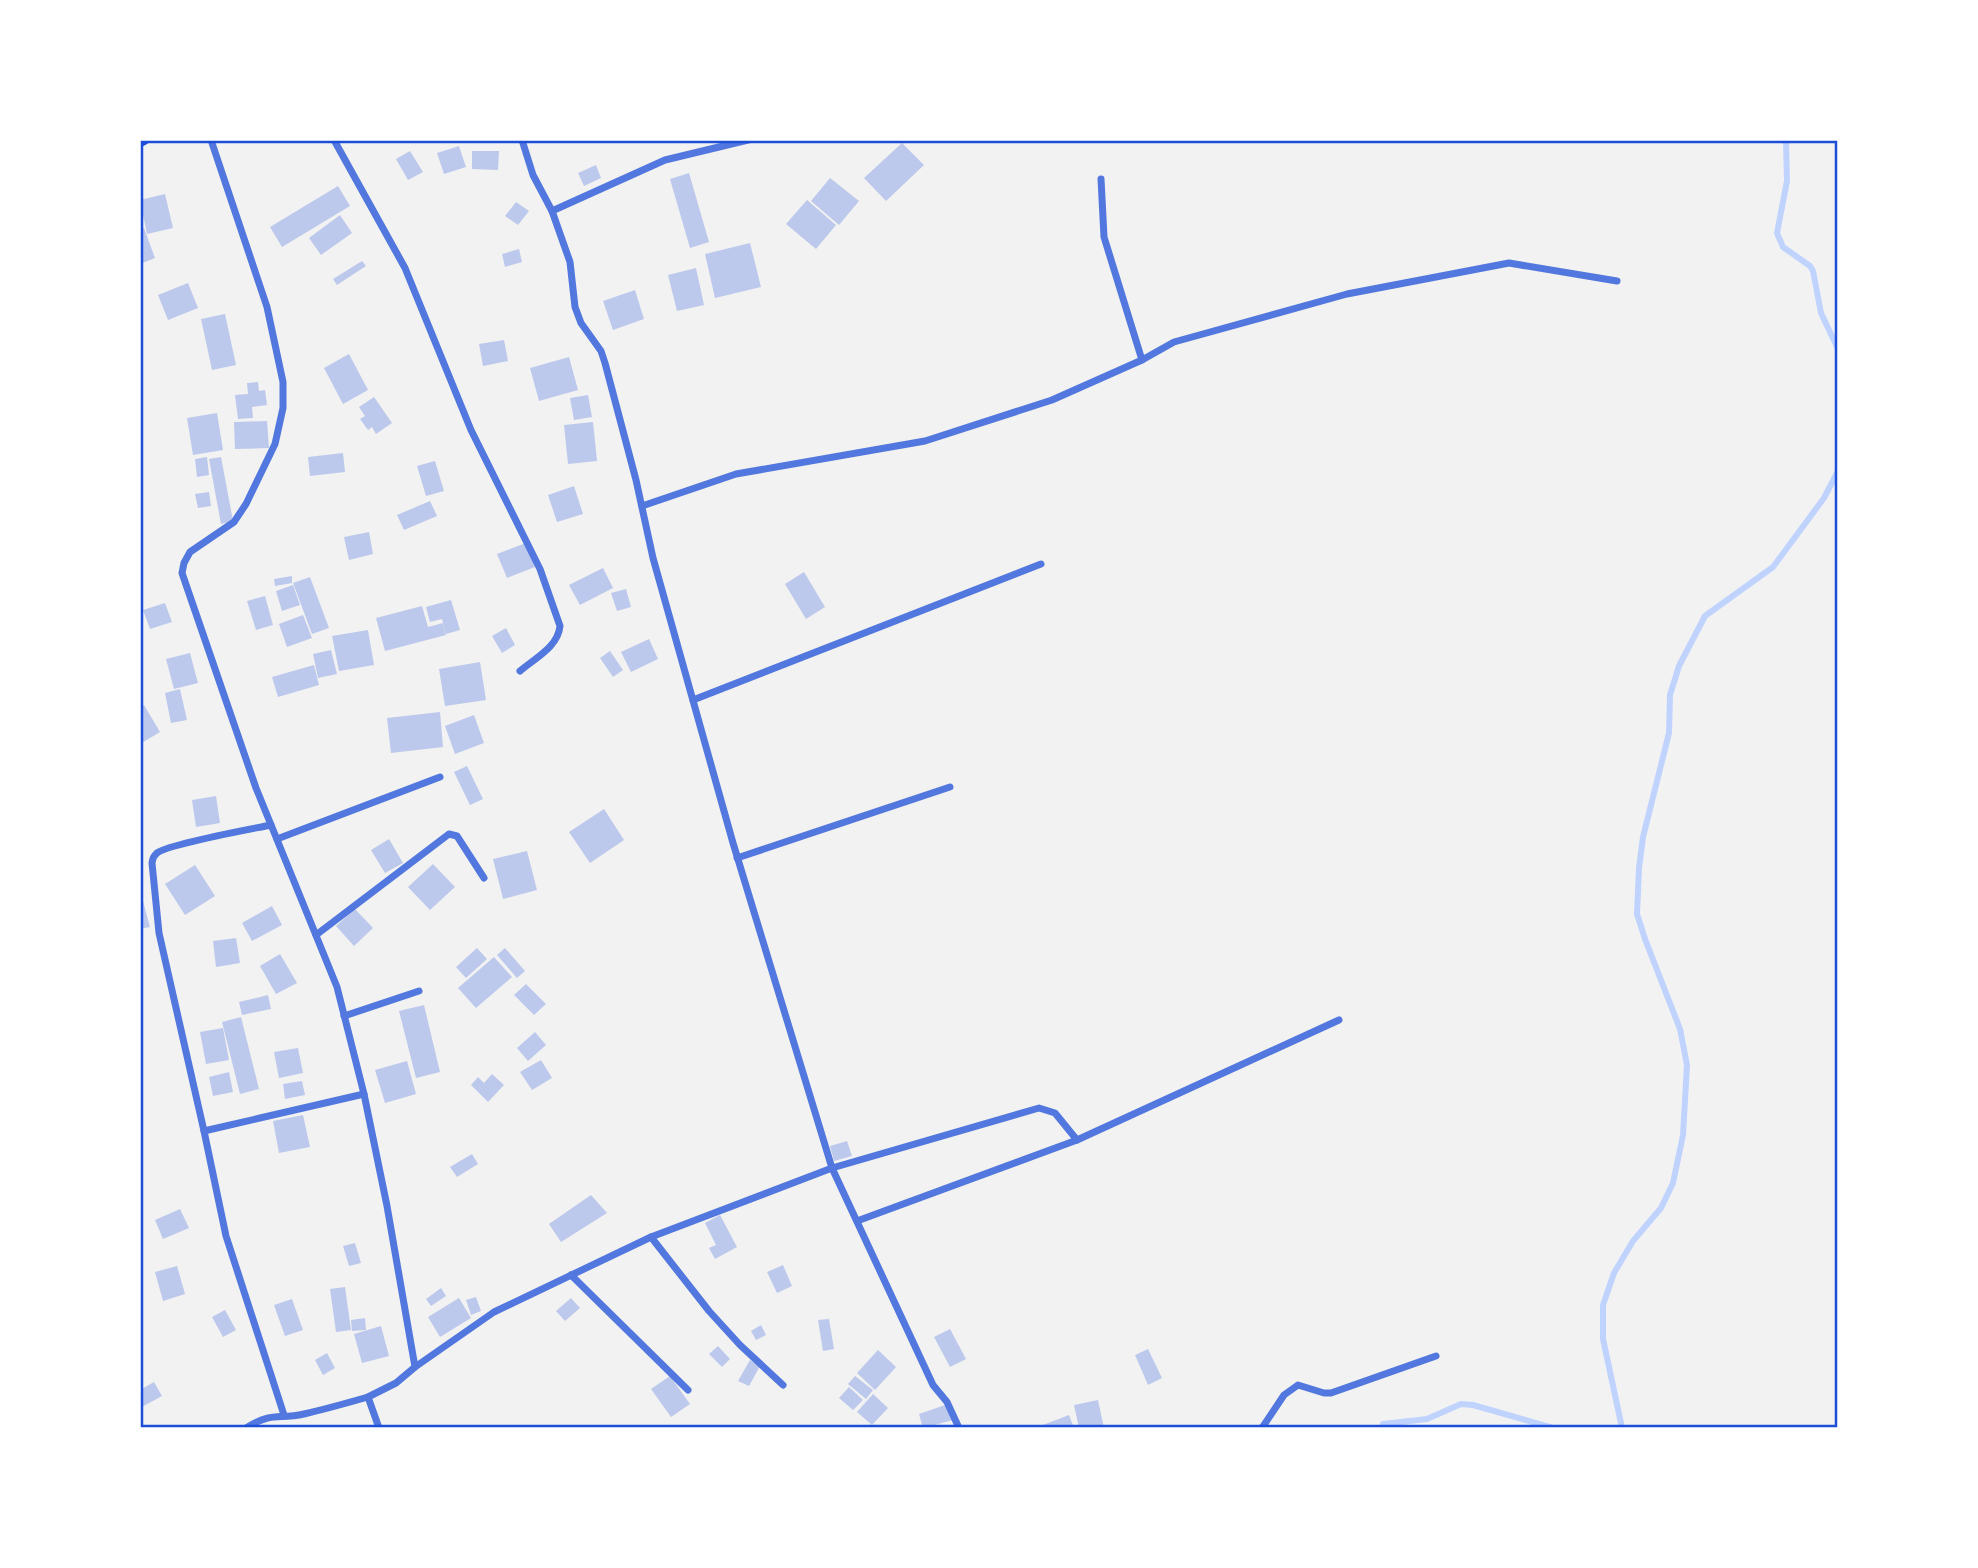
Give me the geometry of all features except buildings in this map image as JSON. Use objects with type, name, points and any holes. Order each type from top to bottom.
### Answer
[{"type":"street","points":[[211,140],[267,307],[283,382],[283,408],[275,444],[246,504],[234,522],[190,552],[182,573],[271,825],[337,987],[364,1094],[387,1206],[415,1367]]},
{"type":"street","points":[[334,140],[405,268],[471,430],[540,569],[560,626],[559,636],[554,643],[520,671]]},
{"type":"street","points":[[522,140],[533,174],[552,211],[570,262],[578,315],[601,351],[605,363],[653,558],[737,858],[832,1168],[933,1385],[947,1402],[959,1428]]},
{"type":"street","points":[[552,211],[665,160],[748,140]]},
{"type":"street","points":[[1101,179],[1104,237],[1142,360]]},
{"type":"street","points":[[642,506],[736,474],[925,441],[1052,400],[1142,360],[1174,342],[1347,294],[1509,263],[1617,281]]},
{"type":"street","points":[[693,700],[1041,564]]},
{"type":"street","points":[[277,839],[440,778]]},
{"type":"street","points":[[737,858],[950,787]]},
{"type":"street","points":[[271,825],[159,851],[152,863],[159,933],[226,1236],[284,1415]]},
{"type":"street","points":[[316,935],[450,834],[457,836],[484,878]]},
{"type":"street","points":[[344,1016],[419,991]]},
{"type":"street","points":[[858,1220],[1077,1140],[1339,1020]]},
{"type":"street","points":[[204,1131],[364,1094]]},
{"type":"street","points":[[246,1428],[260,1419],[300,1415],[368,1397],[396,1383],[494,1312],[651,1237],[832,1168],[1039,1108],[1055,1113],[1077,1140]]},
{"type":"street","points":[[651,1237],[709,1311],[740,1345],[783,1385]]},
{"type":"street","points":[[571,1275],[688,1390]]},
{"type":"street","points":[[1262,1428],[1284,1395],[1298,1385],[1331,1393],[1436,1356]]},
{"type":"street","points":[[368,1397],[379,1428]]},
{"type":"waterway","points":[[1786,140],[1787,181],[1777,233],[1783,247],[1813,271],[1821,313],[1838,349]]},
{"type":"waterway","points":[[1622,1428],[1603,1339],[1603,1305],[1614,1273],[1633,1241],[1661,1208],[1673,1183],[1683,1135],[1687,1065],[1680,1029],[1637,914],[1643,837],[1669,733],[1670,695],[1679,666],[1705,616],[1773,567],[1824,498],[1838,471]]},
{"type":"waterway","points":[[1383,1424],[1427,1419],[1461,1404],[1553,1428]]}]
